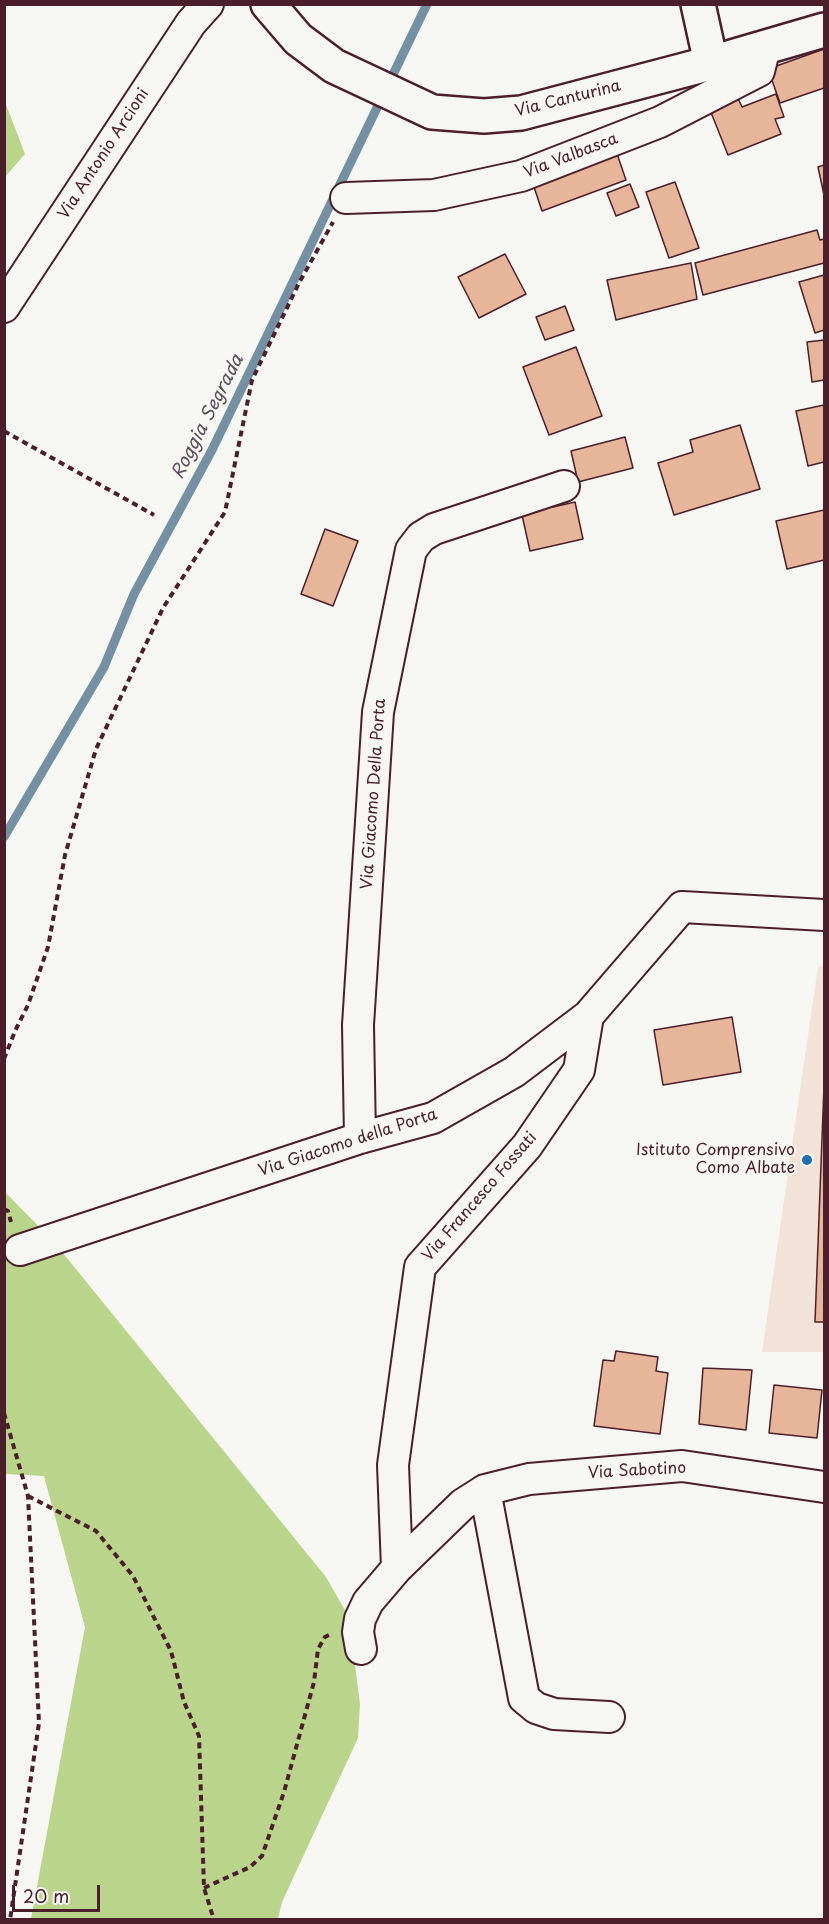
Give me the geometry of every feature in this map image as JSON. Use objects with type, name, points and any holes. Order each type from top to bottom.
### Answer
[{"type":"main road","name":"Via Canturina","points":[[268,4],[298,39],[334,66],[432,112],[484,116],[521,113],[711,63],[825,30]]},
{"type":"main road","points":[[698,4],[711,63]]},
{"type":"street","name":"Via Antonio Arcioni","points":[[4,307],[191,23],[208,4]]},
{"type":"street","name":"Via Valbasca","points":[[346,198],[434,195],[521,176],[660,122],[759,71],[765,47]]},
{"type":"street","name":"Via Giacomo Della Porta","points":[[360,1138],[358,1025],[378,712],[411,550],[421,537],[434,530],[564,486]]},
{"type":"street","name":"Via Giacomo della Porta","points":[[20,1250],[360,1138],[433,1118],[514,1072],[588,1016],[682,907],[825,915]]},
{"type":"street","name":"Via Francesco Fossati","points":[[396,1568],[393,1465],[420,1266],[527,1146],[579,1070],[588,1016]]},
{"type":"street","name":"Via Sabotino","points":[[360,1619],[368,1602],[396,1568],[462,1504],[485,1490],[528,1479],[682,1466],[825,1487]]},
{"type":"street","points":[[485,1490],[524,1698],[536,1708],[555,1714],[609,1717]]},
{"type":"street","points":[[360,1619],[358,1632],[361,1649]]},
{"type":"path","points":[[4,1059],[28,1005],[48,946],[65,855],[96,749],[163,609],[225,512],[252,380],[299,283],[346,198]]},
{"type":"path","points":[[4,430],[154,515]]},
{"type":"path","points":[[4,1413],[28,1496],[39,1723],[10,1920]]},
{"type":"path","points":[[28,1496],[96,1531],[133,1576],[171,1651],[184,1702],[199,1736],[204,1888],[213,1920]]},
{"type":"path","points":[[204,1888],[250,1867],[262,1856],[284,1792],[315,1682],[318,1649],[325,1637],[360,1619]]},
{"type":"shaded area","name":"Istituto Comprensivo Como Albate","points":[[824,966],[824,1352],[762,1352],[818,967]]},
{"type":"green space","points":[[5,102],[25,154],[4,177]]},
{"type":"green space","points":[[4,1191],[54,1242],[326,1577],[346,1612],[360,1704],[358,1738],[282,1902],[278,1919],[31,1919],[85,1627],[44,1476],[5,1474]]},
{"type":"building","points":[[824,49],[824,88],[780,103],[768,69]]},
{"type":"building","points":[[736,94],[742,107],[776,94],[784,117],[775,119],[781,134],[728,155],[708,105]]},
{"type":"building","points":[[614,145],[626,180],[542,211],[530,175]]},
{"type":"building","points":[[824,165],[824,195],[818,167]]},
{"type":"building","points":[[675,182],[699,248],[669,258],[646,192]]},
{"type":"building","points":[[630,184],[639,207],[616,216],[607,193]]},
{"type":"building","points":[[817,230],[820,240],[824,239],[824,263],[703,295],[695,263]]},
{"type":"building","points":[[505,254],[526,294],[479,318],[458,277]]},
{"type":"building","points":[[691,263],[697,299],[616,320],[607,280]]},
{"type":"building","points":[[824,275],[824,330],[815,333],[799,282]]},
{"type":"building","points":[[565,306],[574,330],[545,340],[536,317]]},
{"type":"building","points":[[824,340],[824,380],[812,382],[807,342]]},
{"type":"building","points":[[576,347],[602,416],[549,435],[523,367]]},
{"type":"building","points":[[824,405],[824,462],[808,466],[796,411]]},
{"type":"building","points":[[740,425],[760,489],[674,515],[658,463],[693,452],[690,440]]},
{"type":"building","points":[[625,437],[633,468],[578,482],[571,451]]},
{"type":"building","points":[[551,499],[553,507],[575,502],[583,539],[530,551],[520,506]]},
{"type":"building","points":[[824,510],[824,560],[787,569],[776,521]]},
{"type":"building","points":[[325,529],[358,541],[333,606],[301,594]]},
{"type":"building","points":[[732,1017],[741,1072],[663,1085],[654,1030]]},
{"type":"building","points":[[824,1086],[824,1322],[815,1322]]},
{"type":"building","points":[[616,1351],[658,1357],[656,1371],[668,1373],[660,1434],[594,1426],[603,1360],[614,1361]]},
{"type":"building","points":[[703,1368],[752,1370],[746,1430],[699,1424]]},
{"type":"building","points":[[774,1385],[822,1390],[817,1438],[769,1433]]},
{"type":"waterway","name":"Roggia Segrada","points":[[4,837],[104,667],[134,594],[212,450],[427,4]]},
{"type":"place","name":"Istituto Comprensivo Como Albate","points":[[807,1160]]}]
